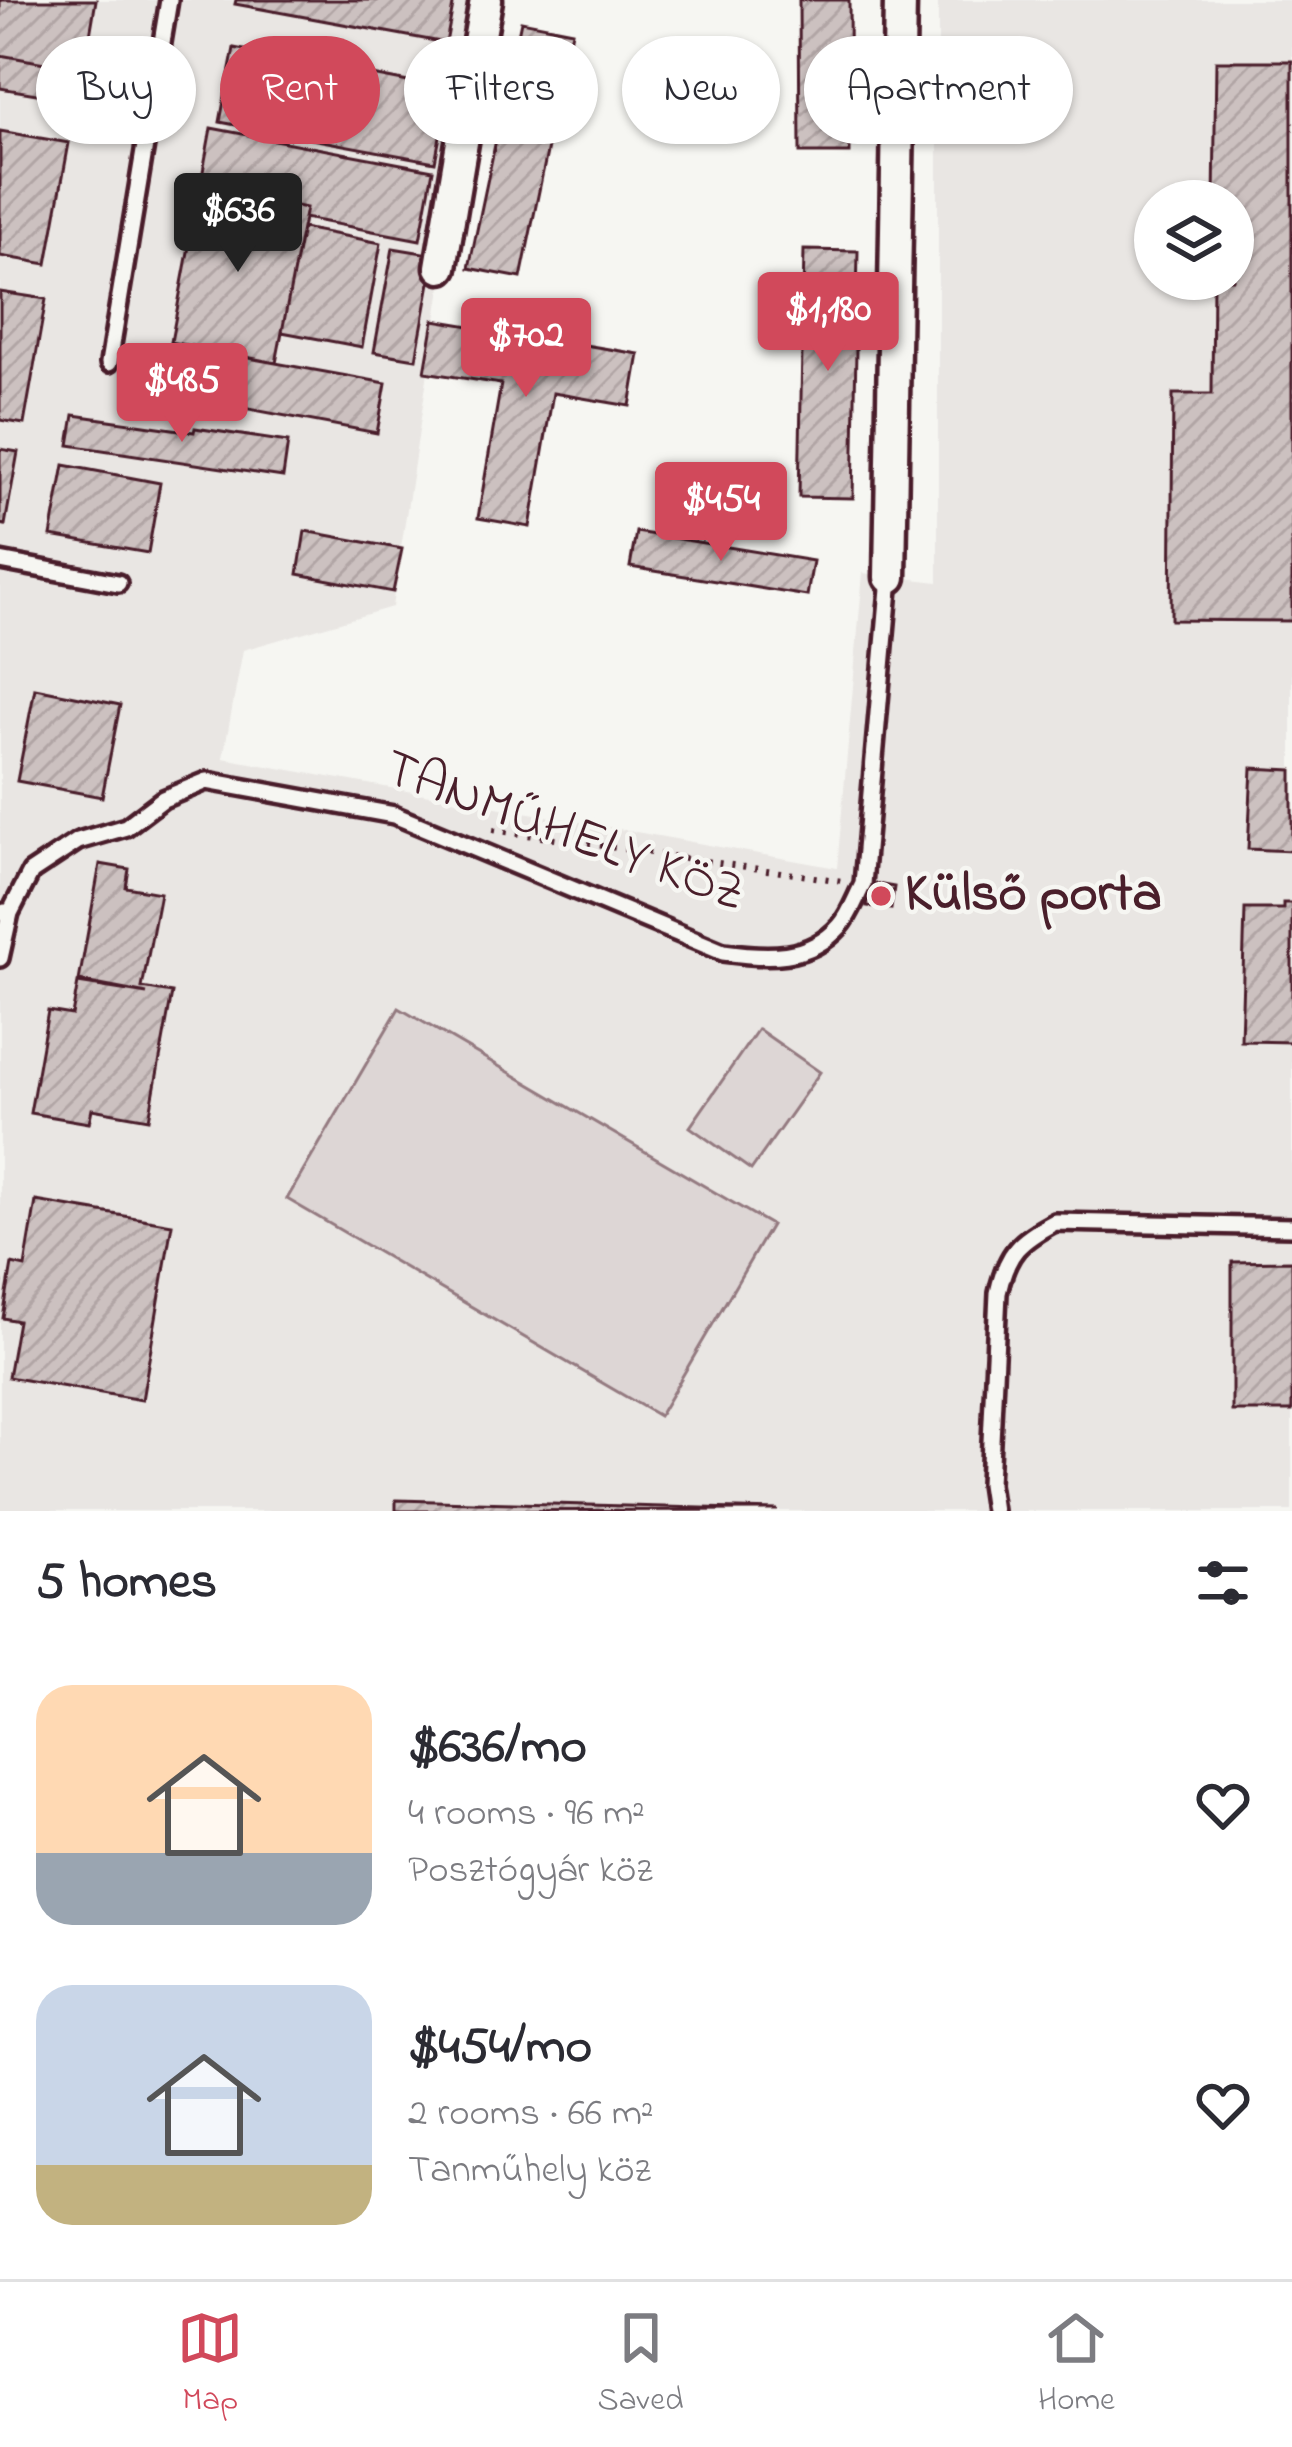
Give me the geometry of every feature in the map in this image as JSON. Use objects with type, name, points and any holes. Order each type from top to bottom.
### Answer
[{"type":"street","points":[[441,267],[486,0]]},
{"type":"street","name":"TANMŰHELY KÖZ","points":[[890,577],[900,0]]},
{"type":"lane","points":[[109,363],[169,0]]},
{"type":"lane","points":[[0,561],[118,583]]},
{"type":"lane","name":"TANMŰHELY KÖZ","points":[[5,912],[31,872],[78,841],[126,827],[163,799],[207,781],[394,815],[723,952],[769,958],[808,950],[840,926],[863,884],[890,577]]},
{"type":"lane","points":[[0,958],[5,912]]},
{"type":"lane","points":[[993,1511],[989,1484],[998,1293],[1004,1264],[1025,1238],[1055,1222],[1292,1226]]},
{"type":"path","points":[[488,829],[863,884]]},
{"type":"shaded area","points":[[0,0],[485,0],[479,36],[404,36],[404,144],[463,144],[392,607],[243,650],[223,758],[837,868],[863,573],[938,582],[938,144],[1073,144],[1073,36],[938,36],[938,0],[1292,0],[1292,1511],[0,1511]]},
{"type":"shaded area","points":[[399,1008],[771,1225],[659,1416],[287,1199]]},
{"type":"shaded area","points":[[758,1029],[820,1072],[751,1170],[690,1127]]},
{"type":"building","points":[[0,0],[96,0],[90,36],[36,36],[36,61],[0,55]]},
{"type":"building","points":[[236,0],[454,0],[447,36],[408,36],[235,4]]},
{"type":"building","points":[[799,0],[849,0],[849,36],[804,36],[804,144],[850,144],[850,153],[800,153]]},
{"type":"building","points":[[521,21],[572,31],[571,36],[518,36]]},
{"type":"building","points":[[0,55],[36,61],[36,94],[0,88]]},
{"type":"building","points":[[1216,61],[1292,61],[1292,621],[1171,620],[1173,394],[1212,394],[1213,300],[1254,300],[1254,180],[1214,180]]},
{"type":"building","points":[[380,77],[404,81],[404,144],[438,144],[435,162],[338,144],[380,144]]},
{"type":"building","points":[[211,128],[220,130],[220,144],[296,144],[433,170],[420,240],[304,218],[306,208],[200,188]]},
{"type":"building","points":[[0,131],[36,137],[36,144],[69,144],[47,264],[0,256]]},
{"type":"building","points":[[495,144],[549,144],[521,278],[469,268]]},
{"type":"building","points":[[200,188],[306,208],[276,363],[171,342]]},
{"type":"building","points":[[302,228],[381,243],[362,347],[282,332]]},
{"type":"building","points":[[393,248],[435,255],[416,359],[374,352]]},
{"type":"building","points":[[804,250],[858,251],[853,498],[799,497]]},
{"type":"building","points":[[0,292],[46,299],[24,424],[0,420]]},
{"type":"building","points":[[434,320],[639,354],[630,406],[553,393],[530,527],[478,518],[501,384],[425,372]]},
{"type":"building","points":[[237,356],[386,383],[377,433],[228,405]]},
{"type":"building","points":[[74,415],[288,442],[283,477],[69,445]]},
{"type":"building","points":[[0,449],[18,452],[5,525],[0,524]]},
{"type":"building","points":[[64,465],[160,483],[148,553],[51,536]]},
{"type":"building","points":[[305,531],[402,549],[393,592],[298,574]]},
{"type":"building","points":[[636,532],[813,561],[807,596],[630,567]]},
{"type":"building","points":[[35,688],[120,705],[102,797],[17,781]]},
{"type":"building","points":[[1252,768],[1292,770],[1292,851],[1248,849]]},
{"type":"building","points":[[100,864],[129,869],[126,887],[160,893],[142,988],[172,993],[149,1119],[92,1109],[89,1123],[30,1113],[48,1011],[72,1015],[78,983],[147,994],[79,981]]},
{"type":"building","name":"Külső porta","points":[[871,883],[894,887],[891,909],[867,906]]},
{"type":"building","points":[[1283,903],[1292,903],[1292,1042],[1241,1041],[1245,909],[1283,909]]},
{"type":"building","points":[[36,1201],[172,1224],[142,1400],[8,1377],[18,1321],[3,1318],[12,1264],[25,1267]]},
{"type":"building","points":[[1292,1261],[1292,1411],[1232,1411],[1232,1262]]},
{"type":"building","points":[[396,1500],[778,1510],[396,1511]]},
{"type":"place","name":"Külső porta","points":[[881,896]]}]
